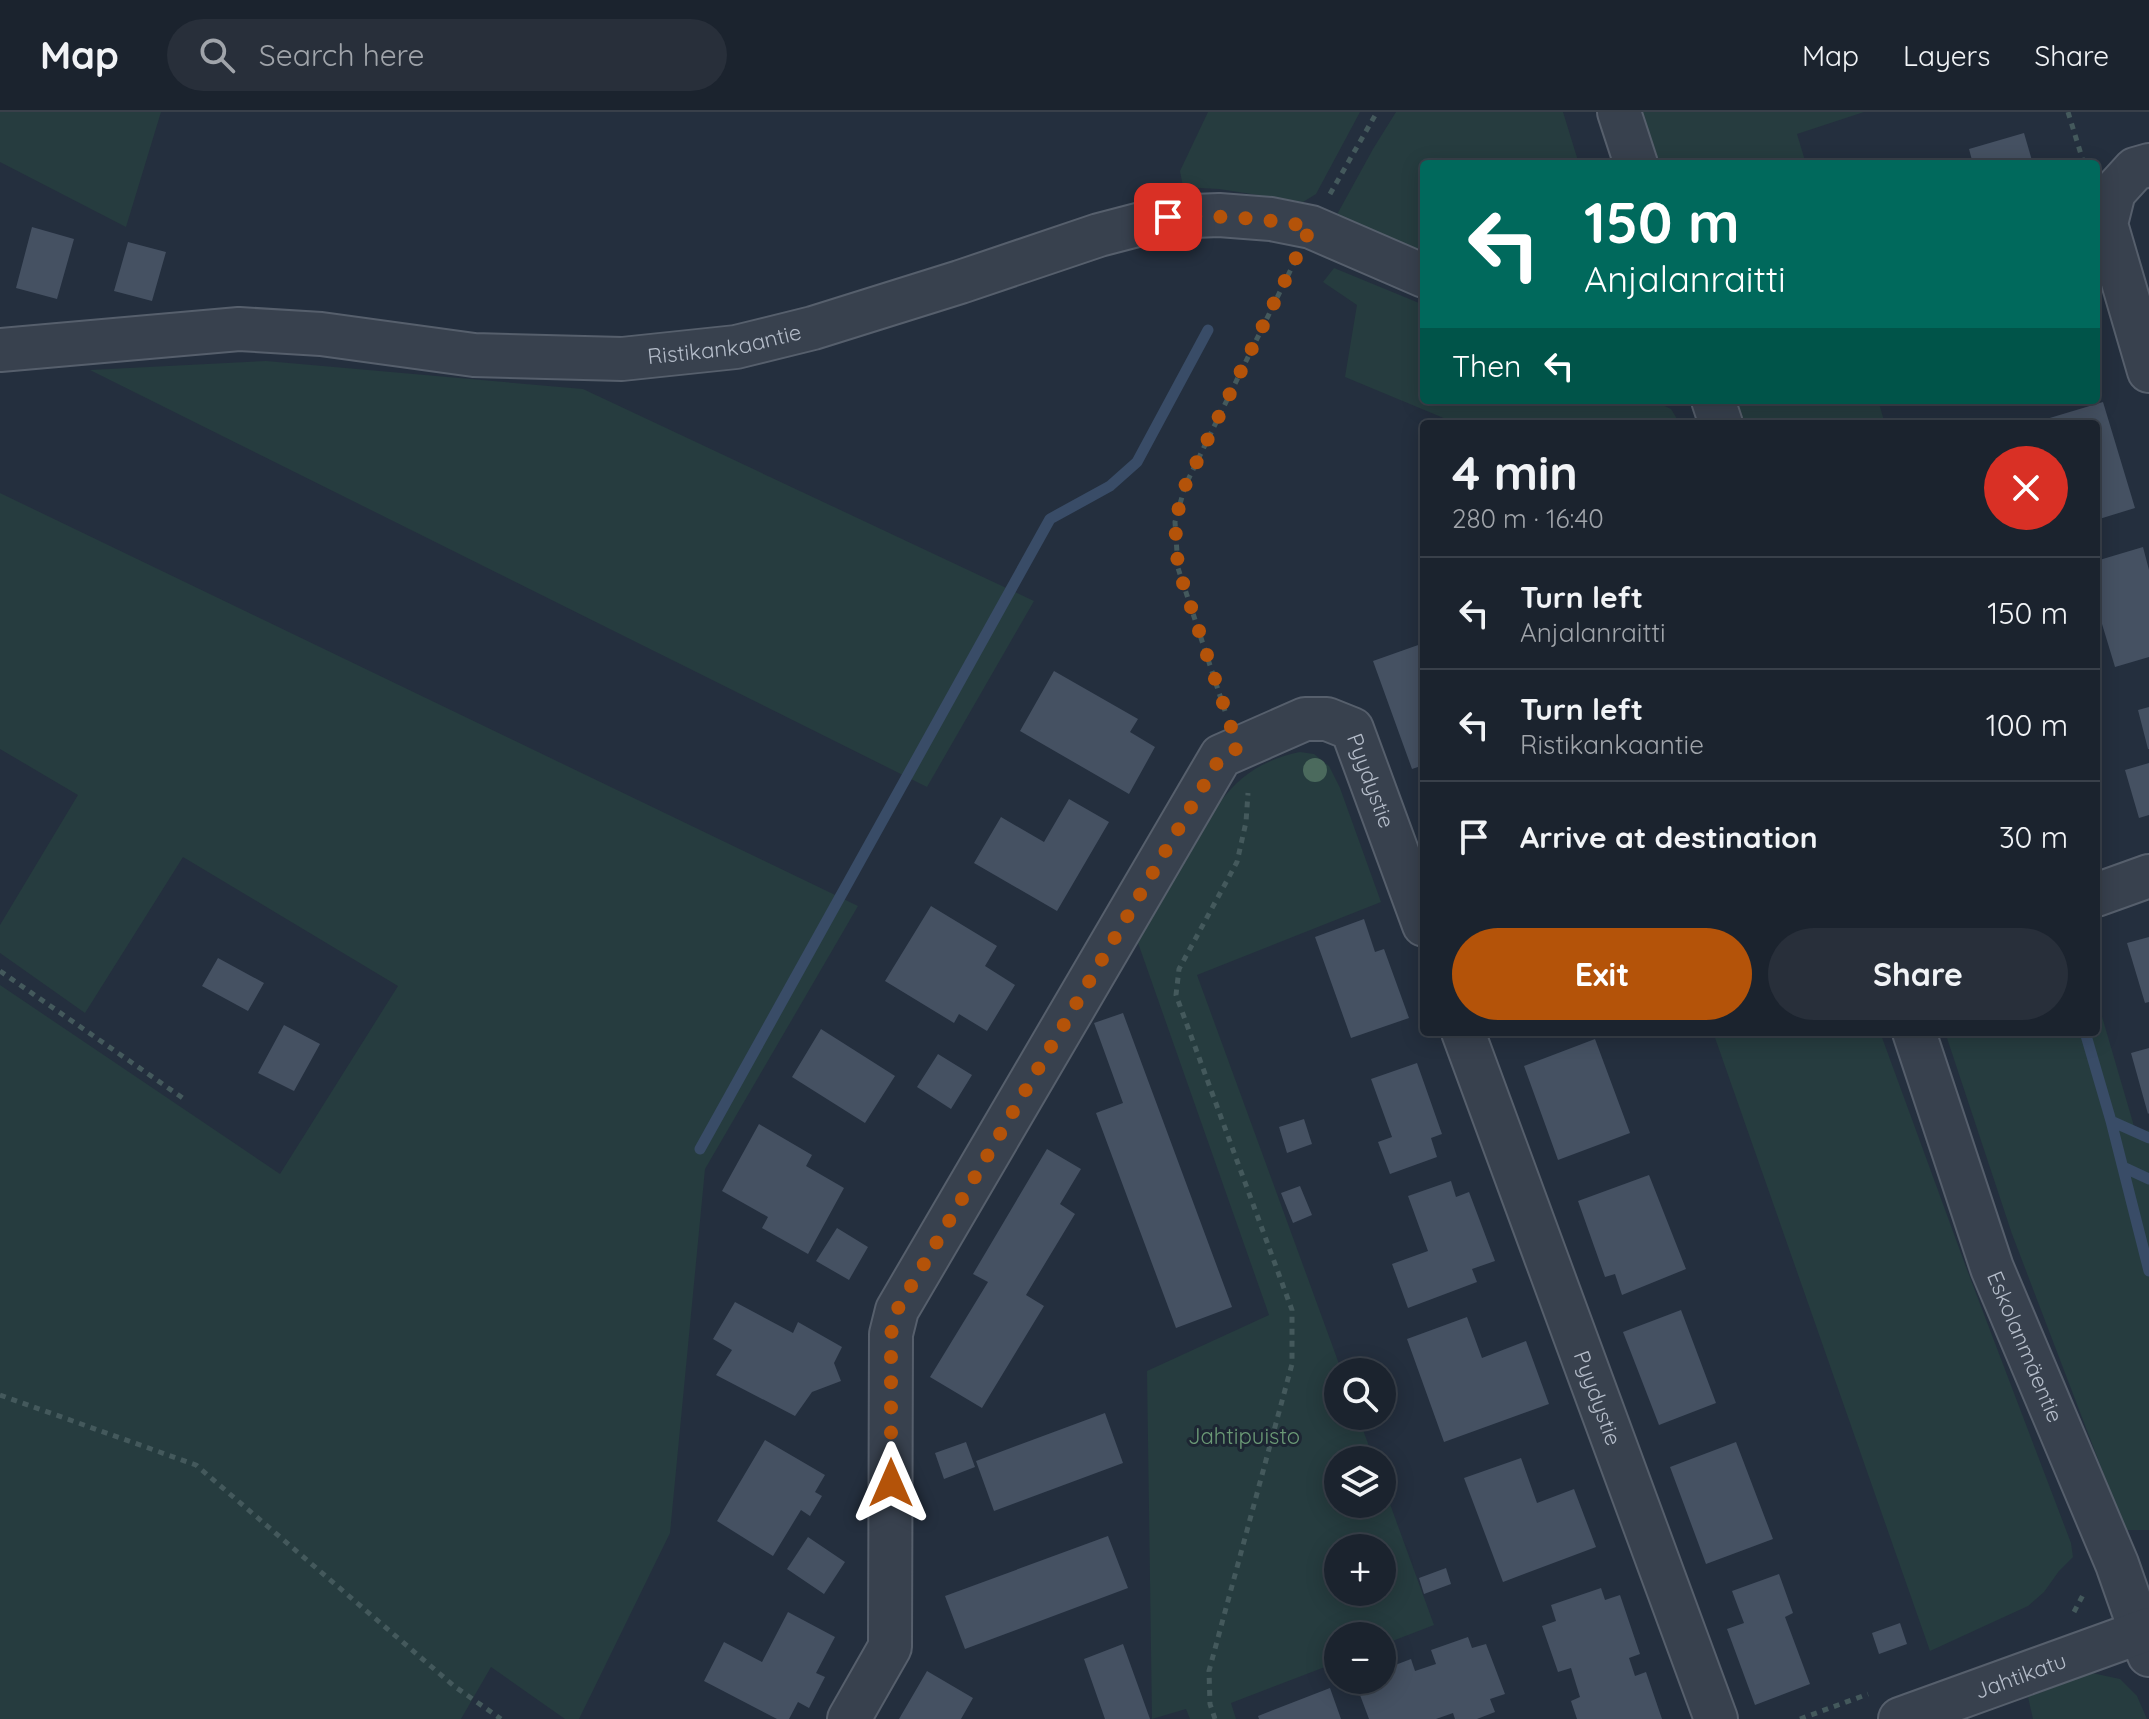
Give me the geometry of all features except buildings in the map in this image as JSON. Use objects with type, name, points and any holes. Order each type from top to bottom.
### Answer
[{"type":"street","points":[[1619,112],[1635,160]]},
{"type":"street","points":[[2149,165],[2135,169],[2114,192],[2106,224],[2149,371]]},
{"type":"street","name":"Ristikankaantie","points":[[0,350],[239,329],[321,334],[474,355],[622,359],[736,347],[813,328],[1099,235],[1168,217],[1219,215],[1271,219],[1311,227],[1420,274]]},
{"type":"street","name":"Pyydystie","points":[[849,1719],[890,1647],[891,1334],[897,1310],[1221,756],[1305,719],[1327,719],[1352,729],[1420,914]]},
{"type":"street","points":[[2100,894],[2149,876]]},
{"type":"street","name":"Pyydystie","points":[[1464,1036],[1716,1719]]},
{"type":"street","name":"Eskolanmäentie","points":[[1915,1036],[1992,1268],[2146,1638]]},
{"type":"street","name":"Jahtikatu","points":[[1900,1719],[2146,1638]]},
{"type":"path","points":[[1215,1719],[1210,1704],[1209,1671],[1292,1364],[1292,1310],[1176,995],[1179,969],[1237,862],[1246,822],[1249,779],[1178,568],[1175,522],[1185,486],[1311,227],[1377,112]]},
{"type":"path","points":[[2068,112],[2083,160]]},
{"type":"path","points":[[0,971],[187,1101]]},
{"type":"path","points":[[0,1395],[196,1465],[454,1686],[501,1719]]},
{"type":"green space","points":[[0,112],[161,112],[126,227],[0,162]]},
{"type":"green space","points":[[1208,112],[1360,112],[1316,194],[1303,202],[1219,189],[1183,187],[1180,171]]},
{"type":"green space","points":[[1396,112],[1563,112],[1578,160],[1420,160],[1420,253],[1334,220]]},
{"type":"green space","points":[[1642,112],[1864,112],[1797,134],[1805,160],[1657,160]]},
{"type":"green space","points":[[1334,268],[1420,303],[1420,404],[1660,404],[1671,409],[1678,420],[1448,420],[1345,377],[1357,305],[1323,282]]},
{"type":"green space","points":[[266,361],[583,389],[1034,601],[927,787],[90,370]]},
{"type":"green space","points":[[1733,404],[1879,404],[1884,420],[1738,420]]},
{"type":"green space","points":[[0,493],[858,906],[705,1169],[670,1533],[579,1719],[565,1719],[491,1667],[461,1719],[0,1719],[0,985],[280,1174],[398,986],[183,857],[85,1013],[0,953],[0,925],[78,795],[0,749]]},
{"type":"green space","name":"Jahtipuisto","points":[[1300,752],[1314,754],[1329,766],[1340,788],[1381,902],[1197,975],[1337,1358],[1324,1358],[1324,1430],[1363,1430],[1369,1446],[1324,1446],[1324,1518],[1395,1518],[1434,1625],[1396,1640],[1396,1622],[1324,1622],[1324,1667],[1231,1703],[1236,1719],[1190,1719],[1186,1709],[1152,1719],[1147,1371],[1269,1315],[1137,940],[1219,803],[1244,777],[1260,766]]},
{"type":"green space","points":[[2100,1010],[2136,1133],[2149,1130],[2149,1530],[2125,1530],[2012,1234],[1946,1036],[2100,1036]]},
{"type":"green space","points":[[1714,1036],[1881,1036],[2071,1543],[2073,1557],[2028,1606],[1930,1651]]},
{"type":"green space","points":[[2092,1673],[2120,1679],[2137,1696],[2147,1719],[2033,1719],[2028,1697]]},
{"type":"waterway","points":[[700,1149],[1050,519],[1110,486],[1137,462],[1208,330]]},
{"type":"waterway","points":[[2086,1036],[2149,1271]]},
{"type":"waterway","points":[[2111,1121],[2149,1138]]},
{"type":"waterway","points":[[2123,1167],[2149,1179]]},
{"type":"route","points":[[891,1483],[891,1334],[897,1310],[1221,756],[1238,748],[1178,568],[1175,522],[1185,486],[1311,227],[1271,219],[1219,215],[1168,217]]}]
